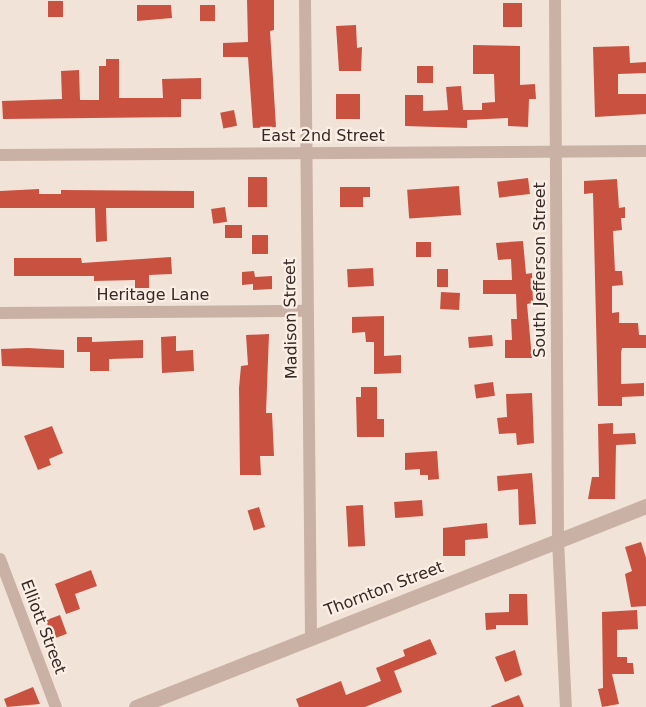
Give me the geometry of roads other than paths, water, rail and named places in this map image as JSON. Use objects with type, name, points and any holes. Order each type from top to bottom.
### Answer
[{"type":"street","name":"Madison Street","points":[[305,0],[311,637]]},
{"type":"street","name":"South Jefferson Street","points":[[555,0],[558,540],[566,707]]},
{"type":"street","name":"East 2nd Street","points":[[0,155],[646,151]]},
{"type":"street","name":"Heritage Lane","points":[[0,313],[307,311]]},
{"type":"street","name":"Thornton Street","points":[[136,707],[646,506]]},
{"type":"street","name":"Elliott Street","points":[[0,559],[56,707]]}]
